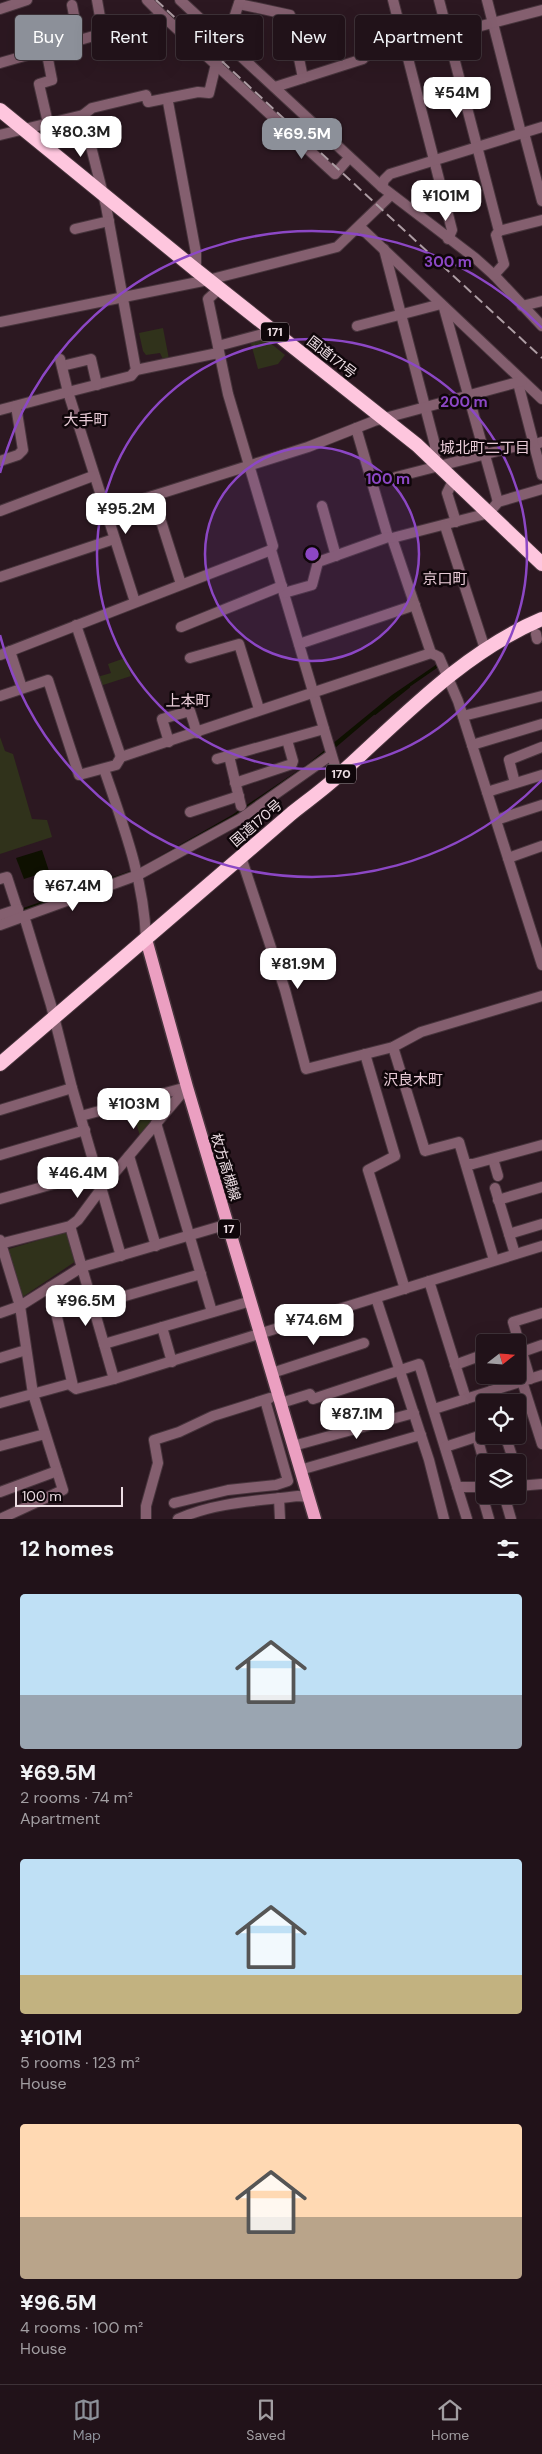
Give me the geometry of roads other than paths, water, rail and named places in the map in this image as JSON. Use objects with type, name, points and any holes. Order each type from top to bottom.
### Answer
[{"type":"highway","name":"国道171号","points":[[0,110],[437,463],[542,564]]},
{"type":"highway","name":"国道170号","points":[[0,1064],[240,857],[338,776],[444,667],[485,650],[512,633],[542,619]]},
{"type":"main road","name":"枚方高槻線","points":[[146,939],[187,1088],[272,1373],[272,1401],[293,1446],[315,1519]]},
{"type":"street","points":[[0,9],[27,0]]},
{"type":"street","points":[[97,0],[100,15]]},
{"type":"street","points":[[147,0],[163,15]]},
{"type":"street","points":[[180,0],[197,15]]},
{"type":"street","points":[[393,0],[397,15]]},
{"type":"street","points":[[439,0],[443,15]]},
{"type":"street","points":[[486,0],[542,200]]},
{"type":"street","points":[[236,15],[239,2],[290,15],[303,78]]},
{"type":"street","points":[[72,6],[74,15]]},
{"type":"street","points":[[481,26],[542,10]]},
{"type":"street","points":[[166,18],[335,174],[349,158]]},
{"type":"street","points":[[0,63],[15,58]]},
{"type":"street","points":[[48,60],[52,80],[39,84],[48,123]]},
{"type":"street","points":[[0,134],[83,115],[92,108],[146,95],[148,102],[198,92],[209,93],[216,64],[219,60]]},
{"type":"street","points":[[246,60],[382,187],[494,275],[542,326]]},
{"type":"street","points":[[275,87],[357,60]]},
{"type":"street","points":[[409,60],[452,230],[448,239]]},
{"type":"street","points":[[454,60],[499,231],[496,235],[504,264],[494,275]]},
{"type":"street","points":[[169,98],[168,102],[196,253],[196,270]]},
{"type":"street","points":[[83,115],[109,220],[136,370]]},
{"type":"street","points":[[382,187],[384,180],[390,174],[542,127]]},
{"type":"street","points":[[0,322],[124,297],[214,284],[337,247],[360,228],[392,195]]},
{"type":"street","points":[[75,229],[109,220]]},
{"type":"street","points":[[499,231],[542,220]]},
{"type":"street","points":[[360,228],[384,249],[520,382],[542,399]]},
{"type":"street","points":[[384,249],[435,444],[437,463]]},
{"type":"street","points":[[214,284],[208,299],[218,349],[249,466],[273,546],[271,550],[338,776]]},
{"type":"street","points":[[522,306],[542,301]]},
{"type":"street","points":[[358,326],[442,305]]},
{"type":"street","points":[[442,305],[498,502]]},
{"type":"street","points":[[0,410],[132,376],[136,370],[218,349],[274,332]]},
{"type":"street","points":[[97,385],[91,359],[61,362],[93,476],[135,602]]},
{"type":"street","points":[[105,511],[308,447],[384,419],[520,382]]},
{"type":"street","points":[[520,382],[536,443],[542,475]]},
{"type":"street","points":[[0,461],[18,455],[23,450],[16,406]]},
{"type":"street","points":[[356,428],[390,538],[431,653],[444,667],[463,716],[542,966]]},
{"type":"street","points":[[396,477],[437,463],[536,443]]},
{"type":"street","points":[[0,511],[93,476]]},
{"type":"street","points":[[454,479],[448,493],[456,522]]},
{"type":"street","points":[[181,627],[283,590],[312,585],[318,562],[390,538],[445,526],[489,513],[498,502],[542,489]]},
{"type":"street","points":[[153,496],[181,584]]},
{"type":"street","points":[[322,506],[336,556]]},
{"type":"street","points":[[445,526],[485,650]]},
{"type":"street","points":[[0,578],[114,539]]},
{"type":"street","points":[[22,688],[5,653],[271,550]]},
{"type":"street","points":[[299,644],[415,605]]},
{"type":"street","points":[[76,625],[121,757]]},
{"type":"street","points":[[190,658],[239,644],[259,710]]},
{"type":"street","points":[[0,696],[48,680],[79,775],[116,765],[121,757],[197,733],[209,726],[431,653]]},
{"type":"street","points":[[463,716],[542,696]]},
{"type":"street","points":[[169,742],[162,719],[190,711],[197,733]]},
{"type":"street","points":[[472,745],[542,724]]},
{"type":"street","points":[[217,759],[324,730]]},
{"type":"street","points":[[235,783],[292,764],[293,761],[287,740]]},
{"type":"street","points":[[515,784],[509,760],[542,747]]},
{"type":"street","points":[[0,925],[21,914],[138,875],[240,819],[330,751]]},
{"type":"street","points":[[190,812],[240,801],[228,756]]},
{"type":"street","points":[[104,769],[138,875],[145,914],[146,939]]},
{"type":"street","points":[[487,792],[542,775]]},
{"type":"street","points":[[496,820],[542,806]]},
{"type":"street","points":[[508,858],[542,846]]},
{"type":"street","points":[[240,857],[285,990],[306,1068],[393,1047],[421,1032],[542,996]]},
{"type":"street","points":[[0,879],[7,877],[21,914],[54,1018],[72,1088],[120,1253]]},
{"type":"street","points":[[0,916],[21,914]]},
{"type":"street","points":[[393,1047],[425,1151],[459,1142],[494,1260]]},
{"type":"street","points":[[365,1054],[395,1156],[368,1170],[405,1289]]},
{"type":"street","points":[[0,1110],[72,1088]]},
{"type":"street","points":[[81,1116],[187,1088]]},
{"type":"street","points":[[0,1519],[63,1490],[33,1394],[19,1303],[1,1243],[70,1226],[78,1220],[101,1188],[187,1088]]},
{"type":"street","points":[[156,1123],[212,1312]]},
{"type":"street","points":[[0,1155],[85,1130]]},
{"type":"street","points":[[466,1164],[473,1164],[542,1145]]},
{"type":"street","points":[[129,1156],[155,1242]]},
{"type":"street","points":[[492,1158],[498,1176]]},
{"type":"street","points":[[0,1199],[96,1172]]},
{"type":"street","points":[[495,1188],[515,1254]]},
{"type":"street","points":[[498,1200],[542,1188]]},
{"type":"street","points":[[0,1313],[50,1287],[81,1264],[188,1232],[228,1224]]},
{"type":"street","points":[[509,1234],[542,1224]]},
{"type":"street","points":[[70,1226],[114,1380]]},
{"type":"street","points":[[0,1403],[69,1384],[76,1389],[114,1380],[494,1260],[541,1249]]},
{"type":"street","points":[[94,1306],[201,1274]]},
{"type":"street","points":[[429,1281],[466,1399]]},
{"type":"street","points":[[50,1287],[73,1386]]},
{"type":"street","points":[[376,1298],[421,1435],[444,1519]]},
{"type":"street","points":[[104,1344],[251,1301]]},
{"type":"street","points":[[516,1334],[513,1322],[542,1313]]},
{"type":"street","points":[[162,1327],[172,1362]]},
{"type":"street","points":[[272,1373],[364,1343]]},
{"type":"street","points":[[526,1346],[542,1345]]},
{"type":"street","points":[[0,1358],[26,1350]]},
{"type":"street","points":[[455,1365],[476,1357]]},
{"type":"street","points":[[146,1519],[146,1506],[158,1464],[154,1440],[179,1432],[213,1416],[272,1401],[310,1394],[313,1399],[419,1364],[467,1519]]},
{"type":"street","points":[[542,1375],[526,1380],[542,1444]]},
{"type":"street","points":[[434,1409],[514,1384]]},
{"type":"street","points":[[174,1503],[228,1490],[276,1485],[288,1481],[272,1401]]},
{"type":"street","points":[[293,1446],[414,1413]]},
{"type":"street","points":[[0,1446],[45,1434]]},
{"type":"street","points":[[300,1470],[421,1435]]},
{"type":"street","points":[[446,1447],[476,1438]]},
{"type":"street","points":[[0,1492],[57,1471]]},
{"type":"street","points":[[526,1486],[542,1485]]},
{"type":"street","points":[[457,1488],[476,1488]]},
{"type":"street","points":[[178,1519],[189,1514],[226,1505],[308,1496]]},
{"type":"street","points":[[279,1498],[280,1519]]},
{"type":"street","points":[[486,1504],[489,1519]]},
{"type":"street","points":[[507,1504],[511,1519]]},
{"type":"waterway","points":[[375,714],[409,687]]},
{"type":"railway","points":[[156,0],[542,358]]},
{"type":"district","name":"大手町","points":[[86,420]]},
{"type":"district","name":"城北町二丁目","points":[[485,448]]},
{"type":"district","name":"京口町","points":[[445,579]]},
{"type":"district","name":"上本町","points":[[188,701]]},
{"type":"district","name":"沢良木町","points":[[413,1080]]}]
